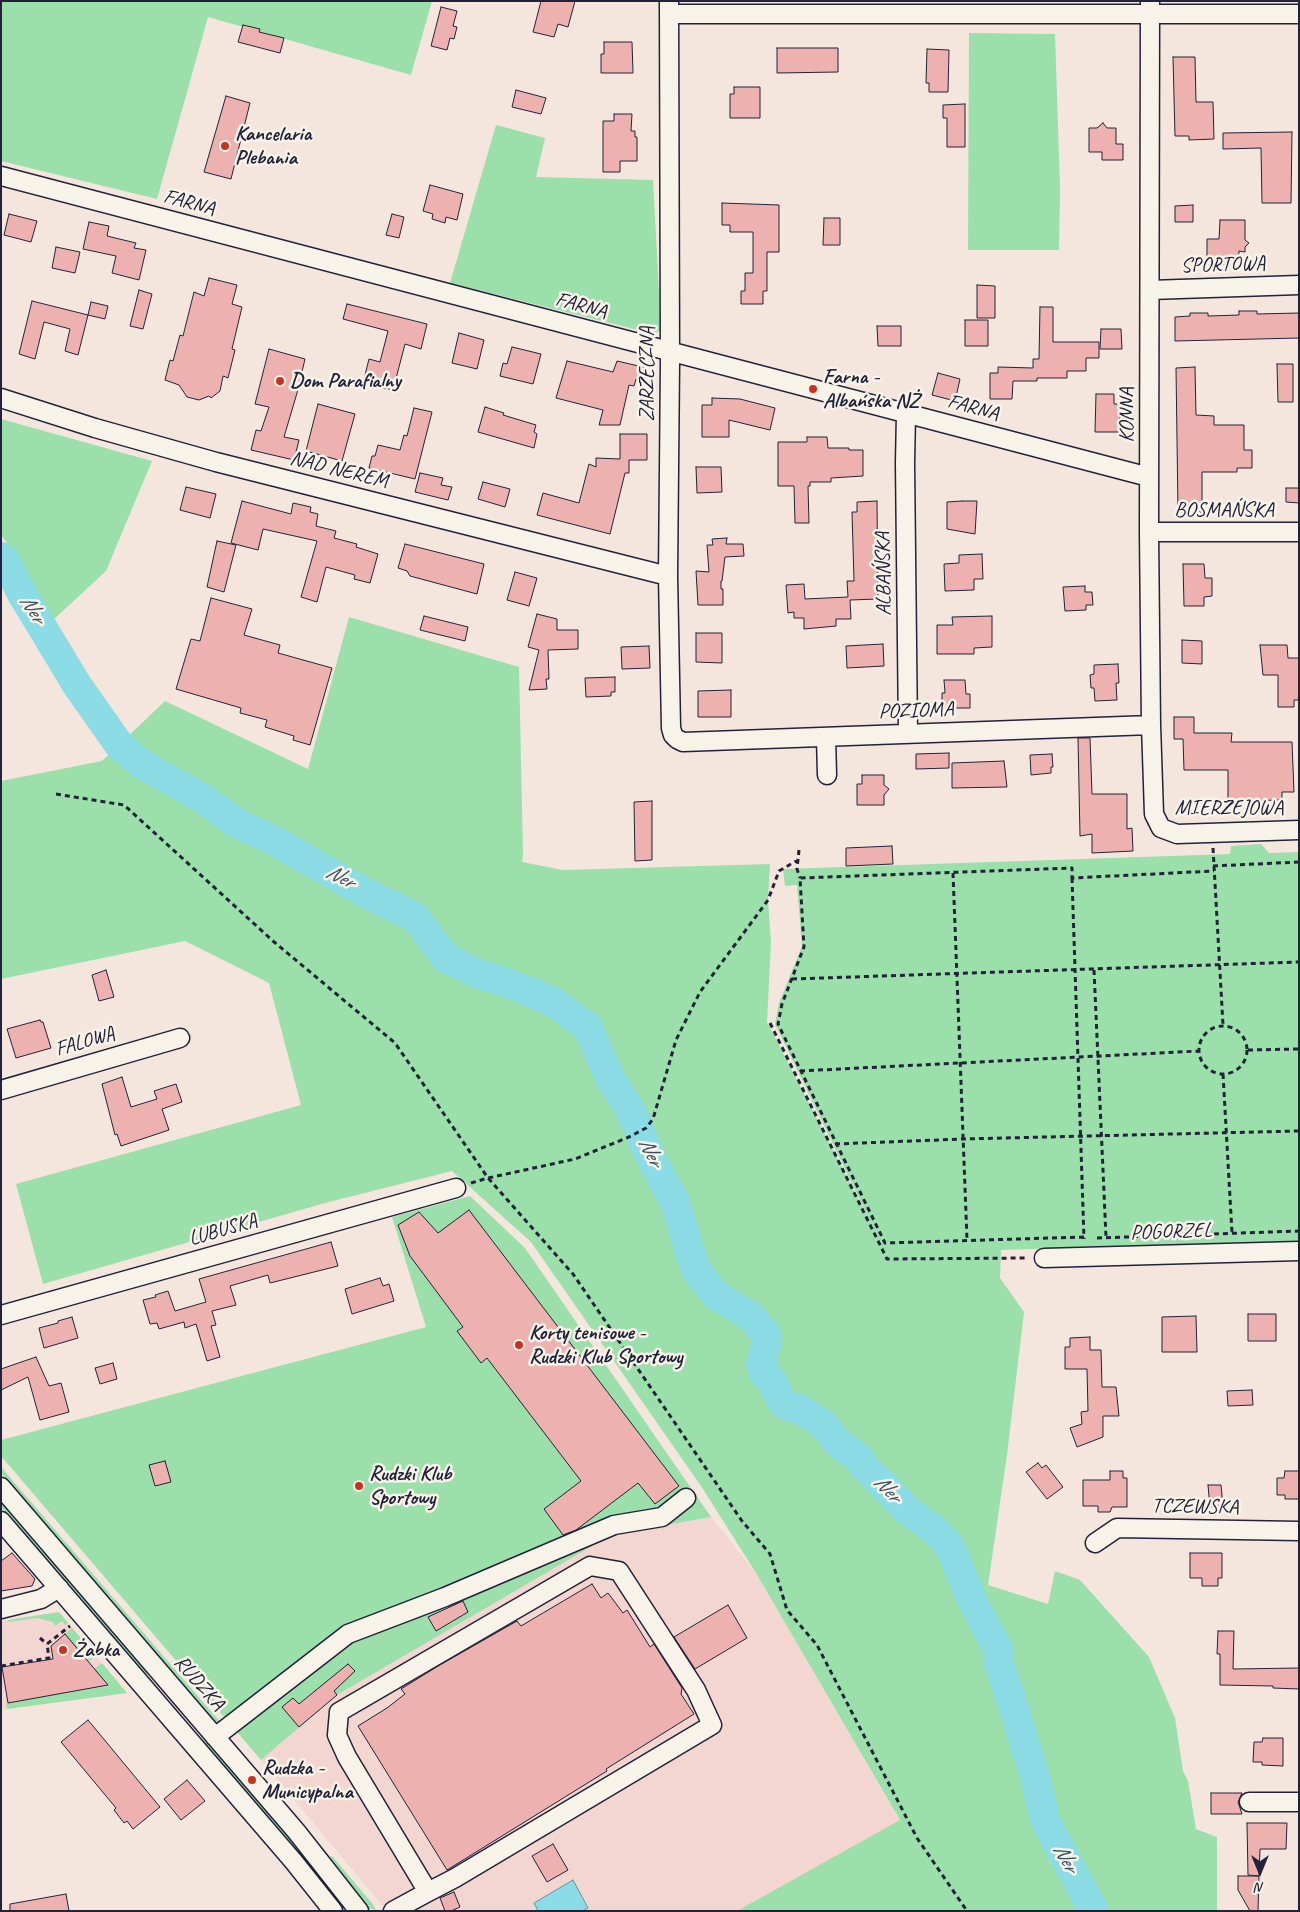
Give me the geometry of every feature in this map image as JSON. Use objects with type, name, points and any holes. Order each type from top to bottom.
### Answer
[{"type":"street","points":[[669,8],[1150,8],[1299,14]]},
{"type":"street","name":"ZARZECZNA","points":[[669,8],[670,352],[668,576],[671,728],[677,739],[683,742]]},
{"type":"street","name":"KONNA","points":[[1150,8],[1150,725],[1153,806],[1157,822],[1161,828]]},
{"type":"street","name":"FARNA","points":[[1,176],[1149,477]]},
{"type":"street","name":"SPORTOWA","points":[[1150,290],[1299,285]]},
{"type":"street","name":"NAD NEREM","points":[[1,398],[95,428],[216,462],[668,576]]},
{"type":"street","name":"ALBAŃSKA","points":[[906,414],[908,734]]},
{"type":"street","name":"BOSMAŃSKA","points":[[1149,532],[1299,532]]},
{"type":"street","name":"POZIOMA","points":[[683,742],[1150,725]]},
{"type":"street","points":[[826,737],[827,775]]},
{"type":"street","name":"MIERZEJOWA","points":[[1161,828],[1177,834],[1299,830]]},
{"type":"street","name":"FALOWA","points":[[1,1090],[180,1038]]},
{"type":"street","name":"LUBUSKA","points":[[1,1315],[456,1188]]},
{"type":"street","name":"POGORZEL","points":[[1044,1258],[1085,1244],[1299,1251]]},
{"type":"street","name":"RUDZKA","points":[[1,1488],[322,1862],[354,1904]]},
{"type":"street","points":[[215,1737],[348,1634],[445,1597],[614,1525],[662,1517],[686,1498]]},
{"type":"street","points":[[1,1520],[163,1709],[331,1910],[354,1904]]},
{"type":"street","name":"TCZEWSKA","points":[[1095,1543],[1117,1528],[1299,1531]]},
{"type":"street","points":[[392,1911],[428,1892],[454,1878],[712,1725],[696,1690],[619,1571],[590,1566],[339,1712],[337,1735],[347,1757],[428,1892]]},
{"type":"street","points":[[1,1609],[41,1599],[59,1588]]},
{"type":"street","points":[[163,1709],[180,1696]]},
{"type":"street","points":[[1249,1802],[1299,1802]]},
{"type":"path","points":[[56,794],[124,805],[273,941],[395,1043],[488,1178],[573,1274],[742,1521],[770,1554],[788,1610],[817,1645],[917,1838],[967,1911]]},
{"type":"path","points":[[1212,833],[1223,1025]]},
{"type":"path","points":[[799,850],[798,869],[804,946],[782,1004],[778,1024],[885,1244],[967,1240],[1085,1244],[1106,1237],[1299,1231]]},
{"type":"path","points":[[456,1188],[488,1178],[575,1158],[629,1137],[646,1128],[653,1119],[676,1040],[700,992],[768,900],[779,871],[798,860]]},
{"type":"path","points":[[1214,866],[1299,862]]},
{"type":"path","points":[[800,878],[1072,868],[1085,1244]]},
{"type":"path","points":[[1072,878],[1214,871]]},
{"type":"path","points":[[954,873],[967,1240]]},
{"type":"path","points":[[792,979],[1299,962]]},
{"type":"path","points":[[1094,970],[1106,1237]]},
{"type":"path","points":[[770,1023],[888,1259],[1044,1258]]},
{"type":"path","points":[[1223,1025],[1231,1026],[1240,1032],[1247,1042],[1248,1050],[1244,1062],[1238,1069],[1224,1074],[1208,1069],[1202,1062],[1199,1051],[1200,1043],[1206,1032],[1211,1028],[1223,1025]]},
{"type":"path","points":[[1248,1050],[1299,1049]]},
{"type":"path","points":[[800,1071],[1199,1051]]},
{"type":"path","points":[[1224,1074],[1232,1233]]},
{"type":"path","points":[[835,1144],[1299,1131]]},
{"type":"path","points":[[47,1644],[62,1632]]},
{"type":"path","points":[[1,1666],[48,1658],[47,1644],[40,1638]]},
{"type":"shaded area","points":[[711,1517],[756,1573],[900,1821],[737,1911],[387,1911],[261,1760],[337,1695],[611,1535]]},
{"type":"shaded area","points":[[59,1612],[127,1693],[1,1710],[1,1621]]},
{"type":"green space","points":[[1,1],[432,1],[411,75],[208,17],[157,199],[1,161]]},
{"type":"green space","points":[[969,33],[1055,34],[1060,187],[1059,250],[968,250]]},
{"type":"green space","points":[[496,125],[545,138],[536,177],[653,180],[661,330],[654,334],[450,283]]},
{"type":"green space","points":[[1,419],[152,461],[106,571],[51,622],[15,553],[1,535]]},
{"type":"green space","points":[[349,617],[519,667],[522,862],[563,870],[770,864],[768,900],[771,942],[767,1022],[873,1227],[775,1024],[779,1003],[802,946],[797,885],[785,886],[783,869],[1230,854],[1231,846],[1261,844],[1269,853],[1299,852],[1299,1241],[1001,1250],[1000,1278],[1024,1312],[1007,1455],[988,1585],[1048,1604],[1055,1571],[1080,1580],[1149,1657],[1175,1718],[1183,1771],[1188,1781],[1196,1829],[1217,1837],[1217,1911],[737,1911],[900,1820],[756,1573],[701,1486],[531,1242],[452,1171],[325,1203],[43,1284],[16,1184],[301,1105],[269,983],[185,941],[1,979],[1,781],[102,761],[165,701],[308,769]]},
{"type":"green space","name":"Rudzki Klub Sportowy","points":[[470,1196],[525,1248],[711,1517],[611,1535],[337,1695],[261,1760],[1,1456],[1,1440],[426,1327],[392,1217]]},
{"type":"green space","points":[[1,1467],[221,1723],[215,1723],[1,1473]]},
{"type":"green space","points":[[1,1501],[148,1672],[145,1675],[1,1507]]},
{"type":"green space","points":[[59,1612],[68,1623],[65,1625],[62,1621],[55,1626],[53,1622],[38,1618],[9,1622],[8,1620]]},
{"type":"green space","points":[[72,1628],[96,1655],[88,1662],[65,1634]]},
{"type":"green space","points":[[102,1663],[127,1693],[7,1709],[6,1703],[108,1686],[94,1669]]},
{"type":"green space","points":[[205,1740],[307,1859],[304,1862],[202,1742]]},
{"type":"green space","points":[[332,1856],[376,1910],[369,1908],[330,1857]]},
{"type":"water","points":[[573,1880],[588,1908],[582,1911],[538,1911],[534,1903]]},
{"type":"building","points":[[541,1],[575,1],[568,27],[558,24],[554,37],[533,32]]},
{"type":"building","points":[[441,7],[457,11],[453,26],[457,27],[454,39],[450,38],[447,50],[431,46]]},
{"type":"building","points":[[243,25],[260,29],[259,32],[284,38],[280,53],[238,42]]},
{"type":"building","points":[[604,42],[632,42],[633,73],[601,73],[601,54],[604,54]]},
{"type":"building","points":[[777,48],[838,48],[838,72],[777,73]]},
{"type":"building","points":[[927,49],[949,50],[948,92],[929,92],[929,83],[926,83]]},
{"type":"building","points":[[1173,57],[1195,57],[1196,102],[1213,102],[1214,139],[1189,140],[1189,136],[1175,136]]},
{"type":"building","points":[[734,87],[760,87],[760,118],[730,118],[730,94],[734,94]]},
{"type":"building","points":[[516,90],[546,98],[541,114],[512,107]]},
{"type":"building","name":"Kancelaria Plebania","points":[[226,96],[250,103],[231,179],[204,172]]},
{"type":"building","points":[[965,104],[965,147],[947,147],[947,118],[943,118],[943,105]]},
{"type":"building","points":[[614,114],[632,114],[631,131],[635,131],[635,137],[637,137],[637,161],[620,161],[620,172],[603,172],[603,121],[614,121]]},
{"type":"building","points":[[1103,123],[1107,128],[1116,128],[1116,144],[1123,144],[1123,160],[1102,160],[1102,152],[1089,152],[1089,128],[1097,128]]},
{"type":"building","points":[[1292,132],[1291,203],[1262,203],[1261,148],[1223,149],[1223,133]]},
{"type":"building","points":[[430,185],[463,194],[457,220],[446,217],[445,223],[432,219],[433,214],[423,211]]},
{"type":"building","points":[[722,203],[779,205],[779,252],[767,252],[767,291],[763,291],[763,304],[741,304],[741,291],[745,291],[745,273],[753,273],[753,232],[730,232],[730,225],[722,225]]},
{"type":"building","points":[[1193,205],[1193,222],[1175,222],[1175,206]]},
{"type":"building","points":[[9,214],[37,221],[31,242],[4,235]]},
{"type":"building","points":[[392,214],[404,217],[399,238],[386,235]]},
{"type":"building","points":[[824,218],[840,218],[840,245],[823,245]]},
{"type":"building","points":[[1220,220],[1245,220],[1245,240],[1249,243],[1245,247],[1245,252],[1239,251],[1238,265],[1207,264],[1207,239],[1219,239]]},
{"type":"building","points":[[89,222],[109,226],[107,236],[136,243],[134,248],[146,250],[139,280],[112,273],[116,256],[83,249]]},
{"type":"building","points":[[56,247],[80,252],[75,273],[52,268]]},
{"type":"building","points":[[209,278],[237,285],[232,304],[242,307],[232,349],[235,350],[228,378],[223,376],[220,391],[211,398],[209,396],[199,400],[187,397],[179,385],[165,380],[170,360],[173,361],[180,335],[183,336],[194,292],[204,296]]},
{"type":"building","points":[[977,285],[995,286],[995,318],[977,318]]},
{"type":"building","points":[[139,290],[152,294],[143,329],[130,326]]},
{"type":"building","points":[[32,301],[88,315],[78,355],[65,351],[70,329],[44,322],[35,359],[19,354]]},
{"type":"building","points":[[91,302],[108,306],[105,319],[88,315]]},
{"type":"building","points":[[347,304],[427,324],[421,349],[405,344],[393,390],[363,383],[369,359],[380,362],[388,331],[343,319]]},
{"type":"building","points":[[1040,307],[1053,307],[1053,342],[1099,342],[1099,358],[1086,358],[1086,371],[1067,371],[1067,378],[1037,378],[1037,381],[1013,381],[1012,399],[990,399],[990,373],[998,373],[998,367],[1033,368],[1033,359],[1039,359]]},
{"type":"building","points":[[1239,311],[1257,311],[1257,314],[1299,313],[1299,338],[1175,341],[1175,317],[1190,316],[1190,313],[1208,313],[1208,316],[1239,315]]},
{"type":"building","points":[[965,320],[988,320],[988,346],[965,346]]},
{"type":"building","points":[[877,326],[901,326],[901,346],[878,346]]},
{"type":"building","points":[[1101,329],[1121,329],[1122,349],[1100,349]]},
{"type":"building","points":[[459,333],[484,340],[477,369],[452,363]]},
{"type":"building","points":[[512,347],[541,354],[533,384],[500,376],[503,363],[507,364]]},
{"type":"building","points":[[269,349],[305,359],[284,437],[299,440],[294,460],[251,450],[256,430],[261,431],[269,407],[255,404]]},
{"type":"building","points":[[567,361],[613,372],[617,361],[643,367],[647,371],[646,382],[636,379],[634,386],[629,385],[620,425],[599,425],[603,410],[556,398]]},
{"type":"building","points":[[1277,364],[1293,364],[1293,402],[1278,402]]},
{"type":"building","points":[[1195,367],[1196,415],[1214,416],[1214,425],[1244,425],[1244,450],[1252,450],[1252,468],[1237,468],[1237,472],[1202,472],[1202,512],[1178,512],[1176,368]]},
{"type":"building","points":[[938,373],[960,379],[955,401],[932,395]]},
{"type":"building","points":[[1096,394],[1114,394],[1114,404],[1119,404],[1121,432],[1095,432]]},
{"type":"building","points":[[712,398],[740,399],[775,408],[770,430],[729,420],[729,437],[702,437],[702,405],[712,405]]},
{"type":"building","points":[[318,404],[355,414],[342,461],[306,451]]},
{"type":"building","points":[[485,407],[504,413],[503,415],[536,425],[534,432],[537,434],[534,448],[478,432]]},
{"type":"building","points":[[414,408],[432,412],[415,479],[369,468],[372,456],[375,456],[378,445],[400,450],[404,435],[407,436]]},
{"type":"building","points":[[620,434],[647,434],[647,460],[629,460],[629,473],[625,473],[610,534],[537,515],[543,493],[579,503],[589,464],[596,467],[596,458],[620,459]]},
{"type":"building","points":[[807,437],[827,437],[828,448],[863,450],[863,476],[831,478],[831,482],[810,482],[810,486],[808,486],[809,523],[795,523],[794,486],[778,486],[778,442],[807,442]]},
{"type":"building","points":[[696,467],[721,467],[722,492],[697,493]]},
{"type":"building","points":[[420,473],[443,478],[441,485],[452,487],[448,500],[415,492]]},
{"type":"building","points":[[483,482],[510,489],[505,507],[478,499]]},
{"type":"building","points":[[186,487],[216,494],[210,518],[180,510]]},
{"type":"building","points":[[1286,488],[1299,488],[1299,503],[1286,502]]},
{"type":"building","points":[[242,501],[291,514],[293,503],[311,507],[310,512],[318,514],[316,526],[336,531],[334,538],[357,544],[356,547],[378,554],[370,583],[354,579],[355,575],[326,567],[317,602],[301,597],[317,541],[263,529],[258,550],[231,543]]},
{"type":"building","points":[[877,501],[878,599],[850,600],[851,619],[836,619],[836,626],[804,629],[804,618],[794,618],[794,612],[788,613],[786,585],[804,584],[805,599],[848,597],[847,581],[854,581],[852,512],[857,512],[857,502]]},
{"type":"building","points":[[977,501],[975,534],[947,529],[947,502]]},
{"type":"building","points":[[727,538],[726,544],[743,544],[744,556],[725,557],[721,581],[723,605],[698,605],[696,571],[709,572],[707,545],[713,545],[712,539]]},
{"type":"building","points":[[217,541],[236,545],[224,592],[207,587]]},
{"type":"building","points":[[405,544],[484,564],[477,594],[410,576],[407,571],[398,568]]},
{"type":"building","points":[[982,554],[983,579],[974,579],[974,590],[945,591],[944,564],[959,563],[959,555]]},
{"type":"building","points":[[1183,564],[1204,564],[1205,578],[1212,578],[1212,596],[1204,597],[1204,606],[1184,606]]},
{"type":"building","points":[[515,572],[537,578],[529,606],[507,600]]},
{"type":"building","points":[[1085,586],[1085,592],[1092,592],[1093,605],[1086,605],[1086,610],[1065,611],[1063,587]]},
{"type":"building","points":[[211,598],[252,609],[244,635],[280,645],[278,653],[332,668],[310,745],[293,740],[294,736],[265,727],[267,720],[240,713],[241,708],[176,689],[191,639],[200,641]]},
{"type":"building","points":[[537,614],[557,619],[557,630],[578,630],[578,649],[548,650],[549,679],[546,679],[547,689],[529,690],[539,650],[528,647]]},
{"type":"building","points":[[424,616],[468,627],[465,641],[420,630]]},
{"type":"building","points":[[992,616],[992,647],[974,648],[974,654],[937,654],[937,625],[953,625],[952,617]]},
{"type":"building","points":[[696,633],[722,633],[722,663],[696,662]]},
{"type":"building","points":[[1182,640],[1202,641],[1202,664],[1182,663]]},
{"type":"building","points":[[883,644],[884,666],[847,668],[846,646]]},
{"type":"building","points":[[1260,645],[1287,645],[1288,658],[1299,658],[1299,700],[1294,700],[1294,707],[1278,707],[1278,675],[1263,675]]},
{"type":"building","points":[[649,646],[650,668],[622,669],[621,647]]},
{"type":"building","points":[[1118,664],[1119,683],[1116,683],[1117,700],[1095,701],[1090,675],[1094,674],[1094,665]]},
{"type":"building","points":[[615,677],[615,692],[611,692],[611,696],[586,697],[585,678]]},
{"type":"building","points":[[944,680],[965,680],[966,694],[970,694],[970,708],[942,708],[942,693],[945,693]]},
{"type":"building","points":[[731,690],[731,717],[698,717],[698,691]]},
{"type":"building","points":[[1174,717],[1194,717],[1194,733],[1232,733],[1231,742],[1292,742],[1294,792],[1282,792],[1282,800],[1228,801],[1228,770],[1184,770],[1183,739],[1174,739]]},
{"type":"building","points":[[1078,738],[1090,738],[1092,794],[1127,794],[1127,829],[1132,828],[1133,851],[1092,853],[1092,834],[1080,836]]},
{"type":"building","points":[[949,753],[949,768],[916,769],[916,754]]},
{"type":"building","points":[[1052,754],[1053,767],[1051,767],[1051,773],[1031,775],[1030,755]]},
{"type":"building","points":[[1004,761],[1007,787],[952,788],[952,763]]},
{"type":"building","points":[[862,775],[884,775],[884,785],[889,789],[884,795],[884,805],[857,805],[857,784],[862,784]]},
{"type":"building","points":[[652,801],[652,860],[635,861],[634,802]]},
{"type":"building","points":[[892,846],[893,864],[846,866],[846,848]]},
{"type":"building","points":[[106,970],[114,997],[99,1001],[92,975]]},
{"type":"building","points":[[40,1020],[43,1022],[51,1048],[16,1058],[7,1029]]},
{"type":"building","points":[[122,1077],[131,1107],[157,1099],[154,1091],[176,1084],[182,1102],[162,1109],[169,1130],[121,1146],[117,1134],[115,1135],[102,1084]]},
{"type":"building","name":"Korty tenisowe - Rudzki Klub Sportowy","points":[[469,1210],[679,1486],[655,1504],[638,1483],[576,1530],[563,1535],[544,1509],[581,1481],[487,1358],[481,1363],[457,1331],[463,1327],[410,1256],[398,1225],[419,1212],[438,1233]]},
{"type":"building","points":[[331,1242],[338,1266],[270,1283],[268,1275],[230,1286],[236,1305],[212,1311],[216,1325],[211,1326],[220,1357],[207,1361],[196,1324],[185,1328],[184,1322],[159,1329],[157,1323],[150,1324],[143,1300],[156,1297],[155,1295],[168,1291],[175,1311],[206,1302],[199,1279]]},
{"type":"building","points":[[380,1278],[383,1286],[389,1284],[394,1301],[352,1314],[345,1289]]},
{"type":"building","points":[[1248,1314],[1276,1314],[1276,1341],[1248,1341]]},
{"type":"building","points":[[1196,1316],[1197,1352],[1162,1352],[1162,1317]]},
{"type":"building","points":[[72,1317],[78,1338],[44,1348],[39,1328]]},
{"type":"building","points":[[1090,1337],[1090,1350],[1101,1350],[1102,1387],[1116,1387],[1119,1416],[1103,1416],[1103,1437],[1077,1447],[1070,1428],[1082,1424],[1081,1412],[1088,1411],[1087,1369],[1065,1369],[1065,1347],[1070,1347],[1070,1338]]},
{"type":"building","points":[[36,1357],[49,1386],[61,1383],[69,1412],[40,1420],[28,1377],[1,1390],[1,1369]]},
{"type":"building","points":[[113,1363],[117,1379],[100,1384],[95,1368]]},
{"type":"building","points":[[1252,1390],[1253,1405],[1228,1406],[1227,1391]]},
{"type":"building","points":[[165,1461],[171,1482],[155,1486],[149,1465]]},
{"type":"building","points":[[1038,1463],[1042,1468],[1046,1465],[1063,1487],[1047,1499],[1026,1472]]},
{"type":"building","points":[[1110,1471],[1123,1471],[1123,1478],[1127,1478],[1127,1507],[1112,1507],[1110,1512],[1098,1512],[1098,1506],[1083,1506],[1083,1480],[1110,1480]]},
{"type":"building","points":[[1285,1471],[1299,1471],[1299,1499],[1285,1499],[1285,1495],[1277,1495],[1277,1478],[1284,1478]]},
{"type":"building","points":[[1208,1485],[1221,1485],[1223,1506],[1210,1507]]},
{"type":"building","points":[[12,1553],[35,1579],[32,1586],[1,1591],[1,1561]]},
{"type":"building","points":[[1190,1553],[1222,1553],[1222,1578],[1218,1578],[1218,1586],[1202,1586],[1202,1578],[1190,1578]]},
{"type":"building","points":[[592,1584],[601,1598],[608,1593],[623,1613],[627,1610],[650,1647],[654,1644],[682,1688],[681,1694],[694,1714],[606,1769],[607,1771],[447,1870],[358,1726],[405,1694],[401,1689],[438,1666],[517,1621],[521,1626]]},
{"type":"building","points":[[463,1601],[468,1612],[436,1631],[428,1617]]},
{"type":"building","points":[[728,1605],[747,1638],[695,1669],[674,1637]]},
{"type":"building","points":[[1218,1631],[1234,1631],[1233,1669],[1299,1668],[1299,1689],[1273,1688],[1273,1686],[1220,1685],[1220,1654],[1217,1654]]},
{"type":"building","points":[[65,1634],[108,1685],[8,1703],[2,1667],[53,1659],[51,1646]]},
{"type":"building","points":[[348,1664],[355,1671],[334,1691],[337,1695],[299,1727],[282,1707],[293,1698],[299,1704]]},
{"type":"building","points":[[88,1720],[160,1807],[133,1829],[127,1821],[124,1823],[114,1810],[116,1808],[61,1742]]},
{"type":"building","points":[[1263,1738],[1283,1738],[1283,1766],[1262,1765],[1262,1762],[1253,1762],[1254,1742],[1262,1742]]},
{"type":"building","points":[[187,1780],[205,1801],[181,1820],[164,1799]]},
{"type":"building","points":[[1211,1793],[1242,1793],[1238,1802],[1242,1814],[1211,1814]]},
{"type":"building","points":[[1247,1823],[1287,1823],[1286,1849],[1260,1849],[1259,1876],[1248,1875]]},
{"type":"building","points":[[553,1844],[568,1870],[547,1882],[532,1856]]},
{"type":"building","points":[[1238,1876],[1259,1876],[1258,1911],[1250,1911],[1238,1890]]},
{"type":"building","points":[[454,1892],[460,1907],[451,1911],[445,1911],[440,1898]]},
{"type":"building","points":[[66,1894],[69,1911],[10,1911],[10,1904]]},
{"type":"waterway","name":"Ner","points":[[1,557],[6,562],[21,592],[77,685],[120,746],[142,764],[202,798],[235,822],[275,841],[364,892],[415,917],[446,958],[479,974],[511,984],[553,1002],[588,1027],[611,1080],[630,1109],[651,1158],[675,1202],[696,1270],[717,1296],[750,1316],[766,1334],[767,1341],[761,1364],[764,1373],[772,1381],[781,1400],[787,1406],[800,1409],[823,1424],[839,1444],[858,1457],[865,1467],[908,1511],[936,1531],[950,1546],[972,1600],[998,1649],[999,1664],[1034,1773],[1046,1822],[1094,1911]]},
{"type":"place","name":"Kancelaria Plebania","points":[[225,146]]},
{"type":"place","name":"Dom Parafialny","points":[[280,381]]},
{"type":"place","name":"Farna - Albańska NŻ","points":[[813,389]]},
{"type":"place","name":"Korty tenisowe - Rudzki Klub Sportowy","points":[[519,1345]]},
{"type":"place","name":"Rudzki Klub Sportowy","points":[[359,1486]]},
{"type":"place","name":"Żabka","points":[[63,1650]]},
{"type":"place","name":"Rudzka - Municypalna","points":[[252,1780]]}]
